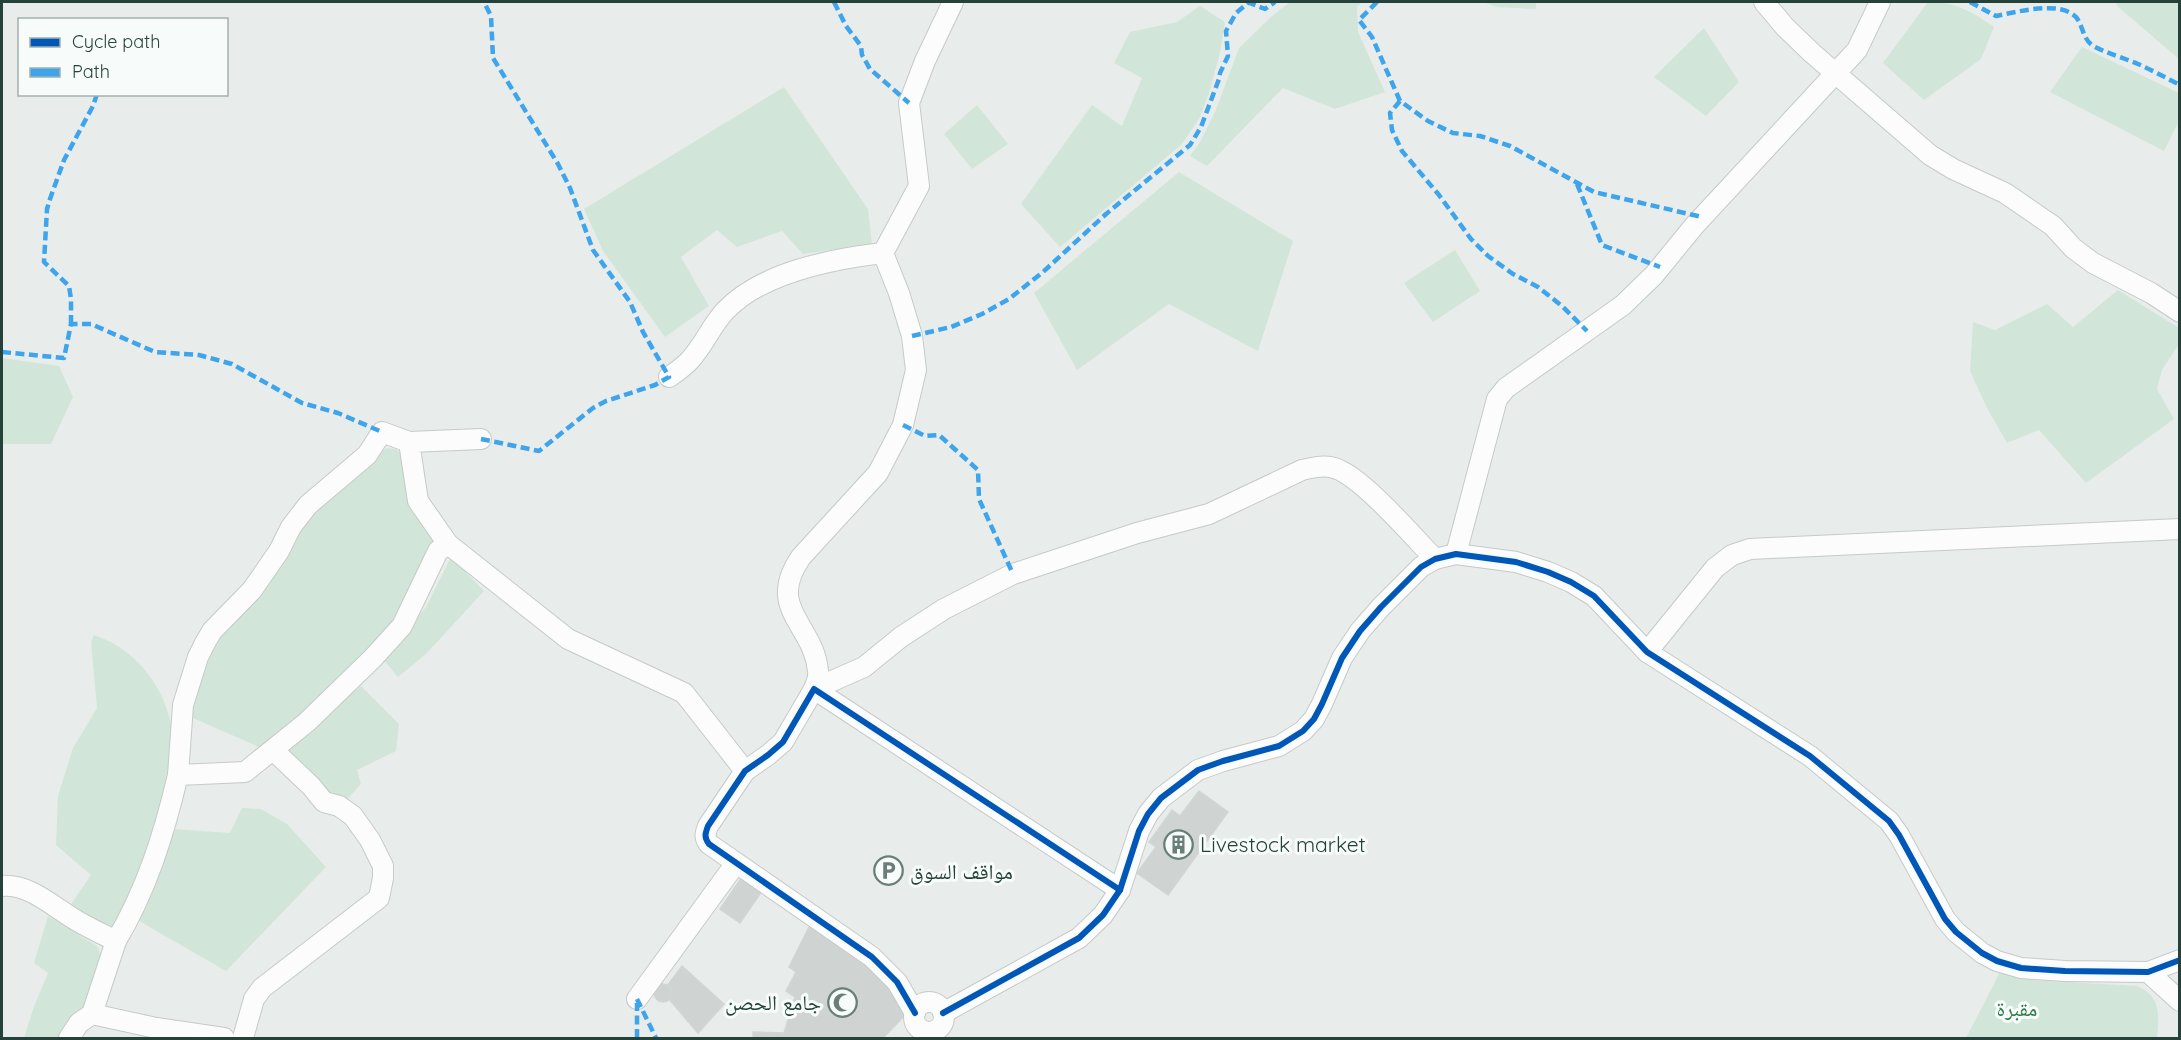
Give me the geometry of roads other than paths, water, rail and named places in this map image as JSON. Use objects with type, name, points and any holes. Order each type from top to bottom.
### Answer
[{"type":"street","points":[[929,1009],[909,987],[897,982],[858,946],[709,844],[705,834],[746,771],[783,742],[814,689],[819,672],[787,594],[791,571],[801,557],[878,473],[903,425],[916,370],[912,336],[883,252],[919,186],[909,103],[925,61],[953,2]]},
{"type":"street","points":[[1764,2],[1785,27],[1835,74],[1930,155],[1953,169],[2005,193],[2053,226],[2073,248],[2092,263],[2151,292],[2180,312]]},
{"type":"street","points":[[1456,554],[1497,399],[1506,388],[1623,305],[1654,275],[1694,226],[1857,50],[1880,2]]},
{"type":"street","points":[[669,377],[691,360],[726,309],[754,289],[801,270],[851,257],[883,252]]},
{"type":"street","points":[[69,1038],[79,1023],[92,1014],[116,941],[133,913],[156,854],[178,775],[183,705],[198,657],[212,631],[252,590],[279,551],[291,527],[308,505],[366,455],[382,432],[409,442],[482,439]]},
{"type":"street","points":[[409,442],[418,501],[448,544],[568,639],[684,693],[746,771]]},
{"type":"street","points":[[814,689],[864,667],[901,637],[944,609],[1013,574],[1137,533],[1209,514],[1302,470],[1331,467],[1352,477],[1435,559]]},
{"type":"street","points":[[1647,652],[1715,568],[1731,555],[1750,549],[2180,529]]},
{"type":"street","points":[[178,775],[245,772],[307,722],[402,626],[438,551],[448,544]]},
{"type":"street","points":[[933,1035],[920,1029],[916,1024],[929,1009],[1079,938],[1102,915],[1119,890],[1139,831],[1148,814],[1161,798],[1198,770],[1223,760],[1279,746],[1303,731],[1314,719],[1342,658],[1360,632],[1409,577],[1435,559],[1456,554],[1516,562],[1571,582],[1594,596],[1647,652],[1810,756],[1889,821],[1945,919],[1956,932],[1982,953],[1997,961],[2021,968],[2065,971],[2148,972],[2180,960]]},
{"type":"street","points":[[814,689],[1119,890]]},
{"type":"street","points":[[243,1038],[254,999],[262,988],[379,898],[383,878],[383,866],[370,840],[353,816],[339,806],[324,802],[311,786],[273,750]]},
{"type":"street","points":[[637,999],[736,863]]},
{"type":"street","points":[[2,886],[30,891],[75,920],[116,941]]},
{"type":"street","points":[[2148,972],[2180,1001]]},
{"type":"street","points":[[92,1014],[156,1028],[224,1038]]},
{"type":"place","name":"Livestock market","points":[[1179,844]]},
{"type":"place","name":"مواقف السوق","points":[[889,871]]},
{"type":"place","name":"جامع الحصن","points":[[842,1002]]},
{"type":"park label","name":"مقبرة","points":[[2017,1008]]}]
